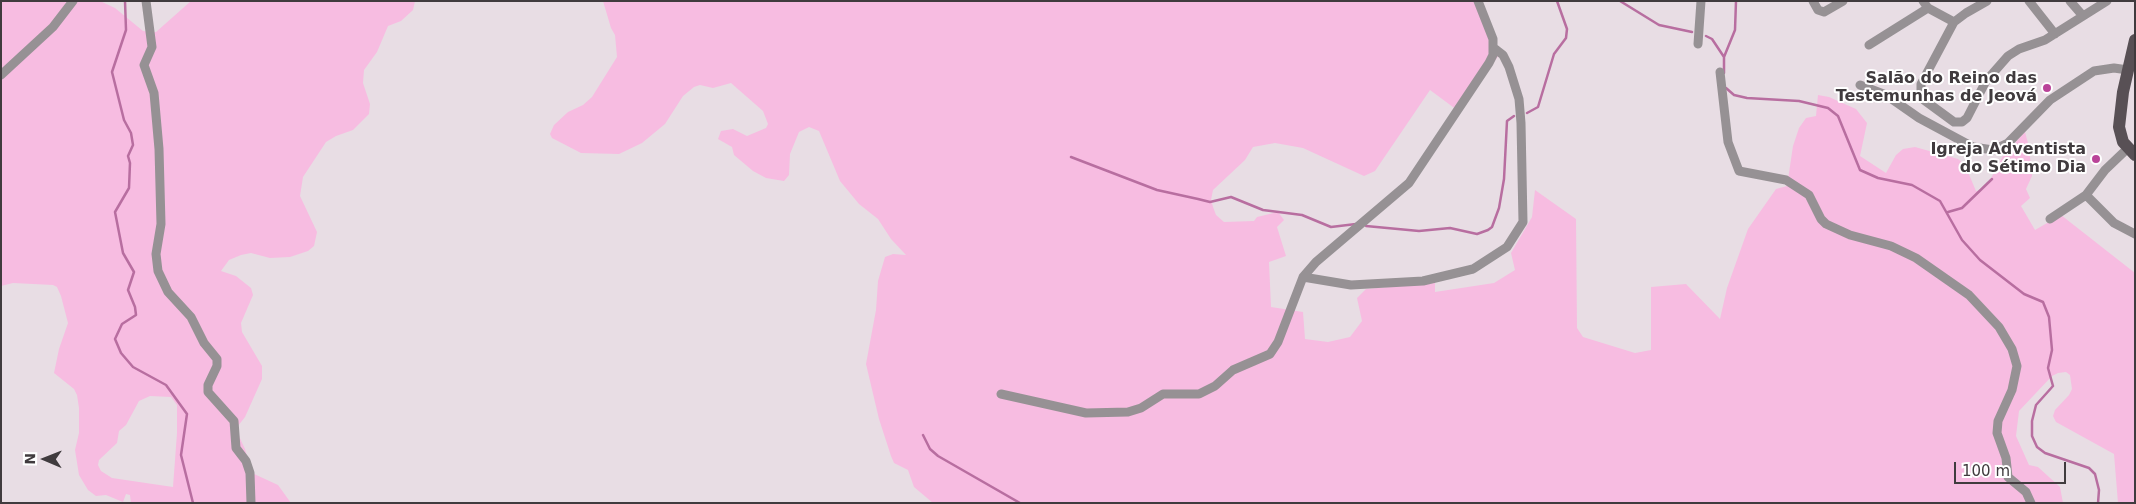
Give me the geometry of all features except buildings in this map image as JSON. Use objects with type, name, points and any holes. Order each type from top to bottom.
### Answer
[{"type":"main road","points":[[2131,152],[2123,142],[2119,127],[2123,92],[2135,40]]},
{"type":"street","points":[[1,75],[53,27],[74,1]]},
{"type":"street","points":[[146,1],[152,47],[144,69],[154,93],[159,149],[161,224],[156,254],[158,271],[168,292],[191,317],[204,343],[217,359],[217,366],[208,385],[208,392],[234,421],[236,448],[246,461],[250,473],[251,503]]},
{"type":"street","points":[[1001,394],[1091,414],[1135,410],[1167,394],[1200,394],[1215,386],[1233,370],[1273,352],[1303,277],[1316,262],[1388,202],[1419,172],[1480,79],[1493,55],[1494,48],[1478,1]]},
{"type":"street","points":[[1698,44],[1701,1]]},
{"type":"street","points":[[1813,1],[1818,10],[1824,12],[1843,1]]},
{"type":"street","points":[[1987,1],[1954,22],[1921,84],[1921,95],[1924,100],[1946,118],[1954,122],[1965,120],[1977,103],[1986,81],[2001,63],[2019,49],[2032,46],[2107,1]]},
{"type":"street","points":[[2029,1],[2054,34]]},
{"type":"street","points":[[2070,1],[2083,16]]},
{"type":"street","points":[[1870,45],[1925,5],[1954,22]]},
{"type":"street","points":[[1303,277],[1351,285],[1422,281],[1473,269],[1507,247],[1523,222],[1522,123],[1519,99],[1509,67],[1503,55],[1494,48]]},
{"type":"street","points":[[1860,85],[1886,95],[1918,118],[1974,147],[1993,150],[2003,147],[2050,100],[2094,71],[2114,68],[2128,70]]},
{"type":"street","points":[[1720,72],[1728,142],[1739,171],[1786,180],[1809,195],[1821,219],[1826,224],[1850,235],[1891,246],[1916,258],[1968,295],[1999,327],[2012,349],[2017,366],[2012,390],[1998,421],[1997,433],[2006,458],[2007,474],[2026,492],[2031,503]]},
{"type":"street","points":[[2050,219],[2086,195],[2105,170],[2131,152]]},
{"type":"street","points":[[2086,195],[2114,223],[2135,234]]},
{"type":"shaded area","points":[[1,1],[100,1],[115,8],[143,31],[156,32],[191,1],[415,1],[413,10],[401,21],[388,26],[377,52],[364,70],[363,83],[370,104],[369,114],[353,130],[326,142],[303,177],[300,196],[317,232],[314,246],[308,251],[290,257],[270,258],[251,253],[241,255],[229,260],[221,271],[236,276],[251,288],[253,295],[241,323],[242,332],[262,366],[262,379],[245,417],[238,426],[238,434],[245,449],[252,473],[278,485],[291,503],[131,503],[130,495],[126,494],[123,502],[106,495],[96,496],[88,490],[79,475],[75,450],[79,433],[77,395],[74,389],[54,373],[59,349],[68,323],[57,287],[53,285],[13,283],[1,286]],"holes":[[[150,396],[171,397],[177,405],[173,487],[112,478],[101,471],[98,465],[99,460],[117,443],[119,431],[126,425],[139,401]]]},
{"type":"shaded area","points":[[603,1],[1474,1],[1500,54],[1457,110],[1430,90],[1375,171],[1364,176],[1303,148],[1275,143],[1253,147],[1245,160],[1213,190],[1211,200],[1213,207],[1216,215],[1224,222],[1254,221],[1257,217],[1278,212],[1284,220],[1277,227],[1286,256],[1269,262],[1271,307],[1303,312],[1305,339],[1328,342],[1350,337],[1362,321],[1357,298],[1366,289],[1435,283],[1435,292],[1494,283],[1515,270],[1511,253],[1532,217],[1535,190],[1576,219],[1577,328],[1583,337],[1635,353],[1651,350],[1651,287],[1686,284],[1720,319],[1727,288],[1748,229],[1776,189],[1787,186],[1793,146],[1799,128],[1806,118],[1816,116],[1818,95],[1829,97],[1856,109],[1867,123],[1860,156],[1886,173],[1896,155],[1903,149],[1915,147],[1958,159],[1965,165],[1976,191],[1982,190],[1990,180],[2003,156],[2025,132],[2029,147],[2032,176],[2026,189],[2030,198],[2021,206],[2035,230],[2061,215],[2135,273],[2135,503],[2118,503],[2114,454],[2056,422],[2053,416],[2055,410],[2072,389],[2070,375],[2066,372],[2052,376],[2019,411],[2016,436],[2029,465],[2038,467],[2060,487],[2063,503],[933,503],[914,487],[908,470],[894,463],[879,419],[866,364],[876,310],[878,281],[885,257],[893,254],[906,255],[891,239],[878,219],[859,204],[840,181],[819,131],[809,127],[799,132],[790,154],[789,175],[784,181],[766,178],[753,171],[734,155],[732,147],[718,139],[721,131],[733,129],[747,136],[766,128],[768,124],[763,111],[731,83],[713,88],[700,85],[694,87],[683,96],[665,124],[642,143],[619,154],[581,153],[552,138],[550,134],[554,125],[568,112],[583,105],[592,97],[617,57],[615,35]]},
{"type":"waterway","points":[[125,1],[126,30],[112,72],[124,120],[131,133],[133,145],[128,156],[130,163],[129,188],[115,212],[123,253],[134,272],[128,290],[136,315],[122,324],[115,339],[121,353],[133,367],[166,385],[187,414],[181,455],[193,503]]},
{"type":"waterway","points":[[1527,113],[1538,107],[1554,54],[1566,38],[1567,29],[1557,1]]},
{"type":"waterway","points":[[1620,1],[1659,25],[1692,32]]},
{"type":"waterway","points":[[1724,73],[1724,57],[1735,30],[1736,1]]},
{"type":"waterway","points":[[1706,36],[1712,39],[1724,57]]},
{"type":"waterway","points":[[1726,88],[1734,95],[1747,98],[1799,101],[1828,108],[1838,116],[1860,170],[1878,178],[1912,185],[1940,201],[1962,240],[1980,260],[2024,294],[2043,302],[2049,317],[2052,350],[2048,368],[2053,386],[2036,405],[2032,421],[2032,436],[2037,447],[2045,453],[2089,468],[2095,474],[2099,490],[2098,503]]},
{"type":"waterway","points":[[1366,226],[1419,231],[1450,228],[1477,234],[1488,230],[1492,227],[1499,208],[1504,179],[1507,121],[1514,116]]},
{"type":"waterway","points":[[1071,157],[1157,190],[1210,202],[1231,197],[1263,210],[1302,215],[1331,227],[1356,224]]},
{"type":"waterway","points":[[1948,212],[1962,208],[1992,179]]},
{"type":"waterway","points":[[923,435],[930,449],[938,456],[1020,503]]},
{"type":"place","name":"Salão do Reino das Testemunhas de Jeová","points":[[2047,88]]},
{"type":"place","name":"Igreja Adventista do Sétimo Dia","points":[[2096,159]]}]
